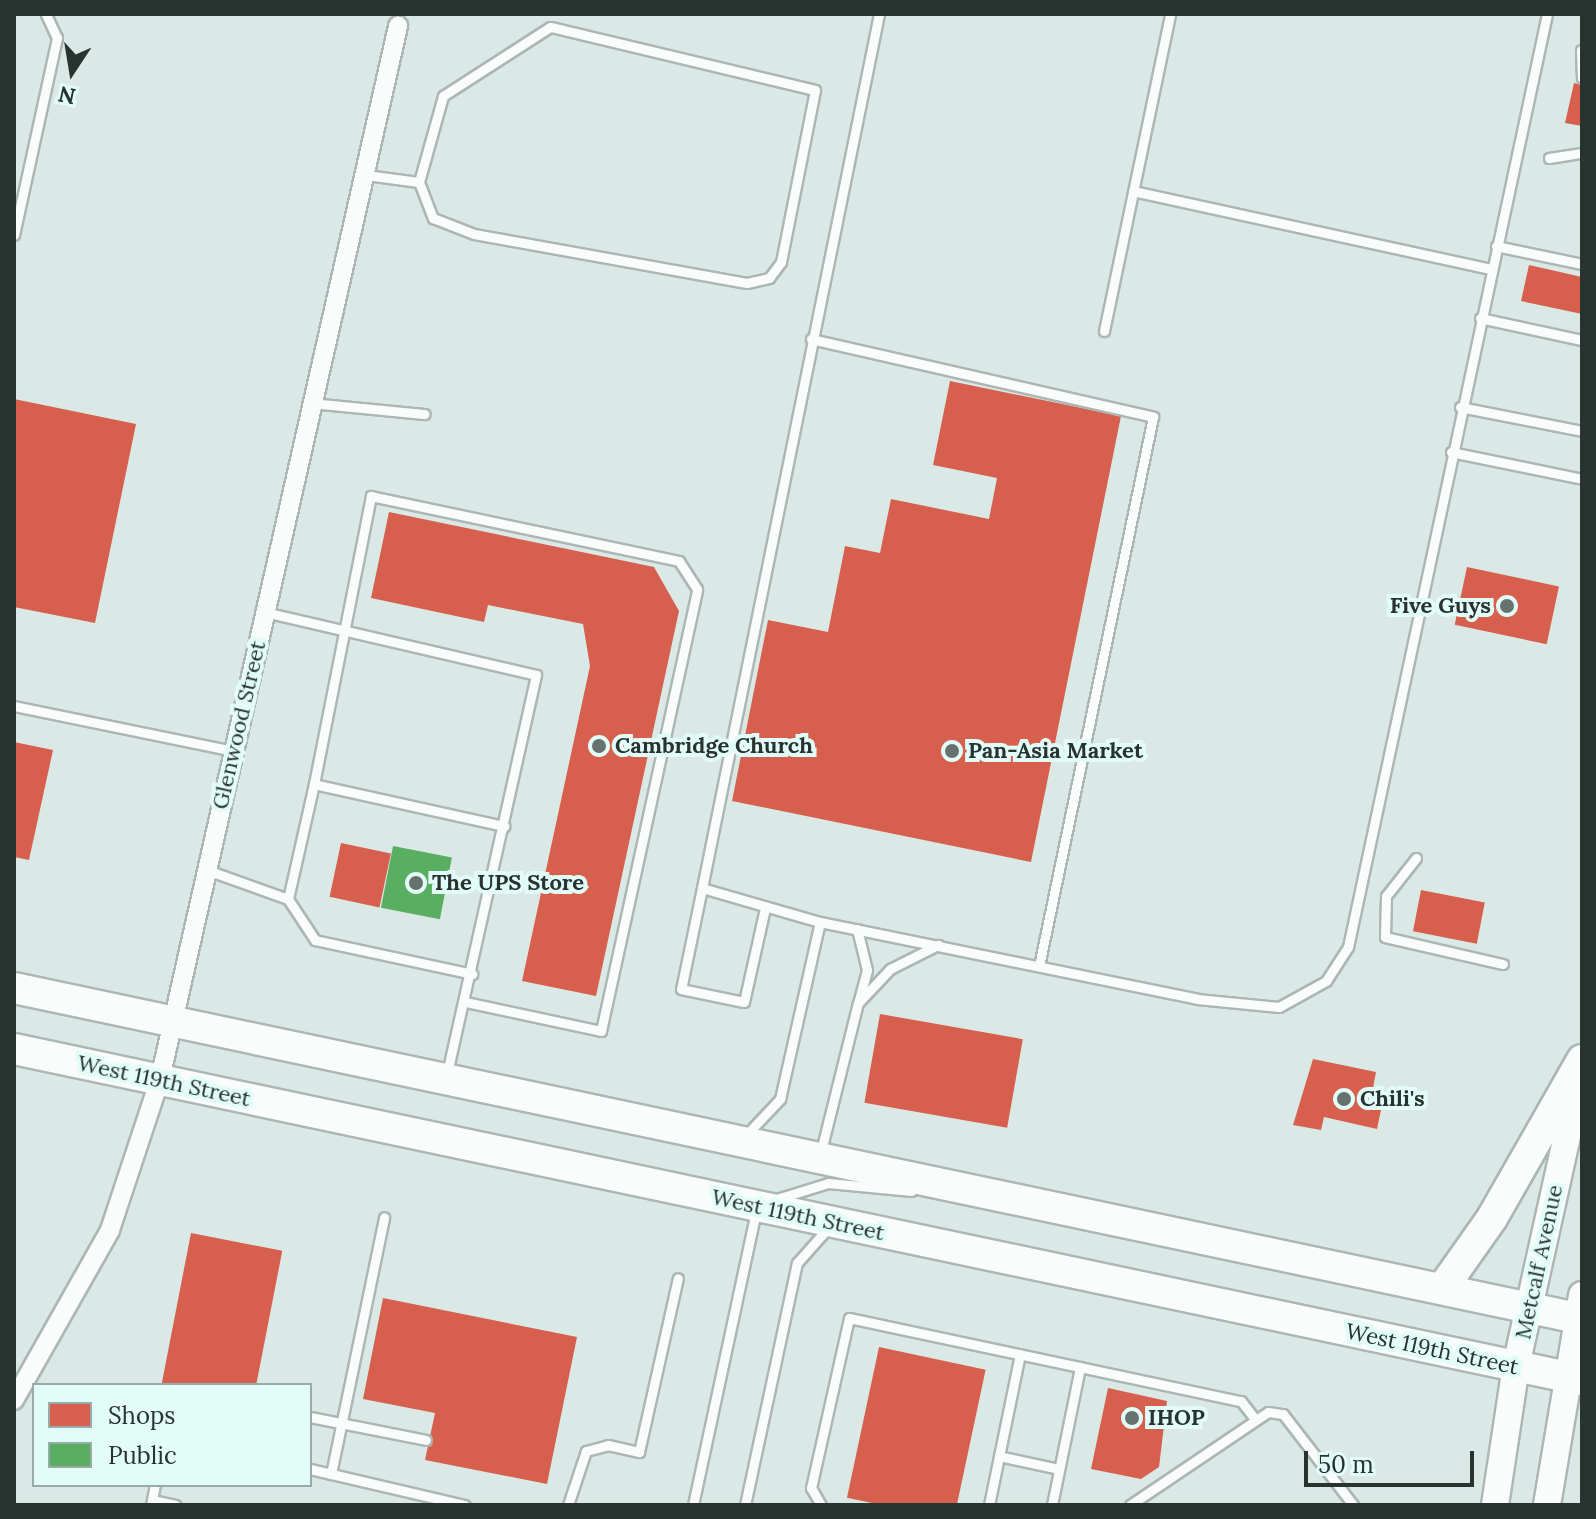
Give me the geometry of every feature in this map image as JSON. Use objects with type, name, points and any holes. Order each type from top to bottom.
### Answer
[{"type":"main road","points":[[14,988],[1529,1307],[1580,1310],[1574,1379],[1547,1505]]},
{"type":"main road","name":"West 119th Street","points":[[14,1049],[1574,1379]]},
{"type":"main road","points":[[1442,1289],[1582,1060]]},
{"type":"main road","name":"Metcalf Avenue","points":[[1495,1505],[1516,1366],[1582,1067]]},
{"type":"street","name":"Glenwood Street","points":[[23,1393],[110,1230],[160,1079],[310,403],[366,175],[399,20]]},
{"type":"lane","points":[[14,235],[57,38],[46,14]]},
{"type":"lane","points":[[765,908],[744,1002],[681,989],[879,14]]},
{"type":"lane","points":[[1104,331],[1170,14]]},
{"type":"lane","points":[[702,888],[820,922],[1231,1006],[1279,1007],[1326,981],[1348,947],[1460,407],[1547,14]]},
{"type":"lane","points":[[550,27],[815,90],[781,262],[758,281],[474,234],[433,218],[419,182],[443,96],[534,30],[550,27]]},
{"type":"lane","points":[[1581,50],[1582,78]]},
{"type":"lane","points":[[1549,158],[1582,153]]},
{"type":"lane","points":[[366,175],[419,182]]},
{"type":"lane","points":[[1133,191],[1490,269]]},
{"type":"lane","points":[[1496,246],[1582,264]]},
{"type":"lane","points":[[1480,318],[1582,340]]},
{"type":"lane","points":[[811,339],[1153,417],[1039,966]]},
{"type":"lane","points":[[310,403],[424,414]]},
{"type":"lane","points":[[1460,407],[1582,431]]},
{"type":"lane","points":[[1451,452],[1582,479]]},
{"type":"lane","points":[[288,899],[371,496],[679,561],[697,589],[601,1031],[466,1002]]},
{"type":"lane","points":[[264,612],[536,675],[466,1002],[446,1079]]},
{"type":"lane","points":[[14,706],[233,751]]},
{"type":"lane","points":[[314,784],[504,826]]},
{"type":"lane","points":[[1416,858],[1386,896],[1385,937],[1503,964]]},
{"type":"lane","points":[[206,870],[253,880],[288,899],[315,940],[472,974]]},
{"type":"lane","points":[[739,1141],[780,1099],[820,922]]},
{"type":"lane","points":[[819,1158],[867,970],[857,929]]},
{"type":"lane","points":[[858,1003],[890,969],[939,945]]},
{"type":"lane","points":[[693,1505],[757,1206],[828,1183],[995,1193]]},
{"type":"lane","points":[[331,1474],[384,1217]]},
{"type":"lane","points":[[745,1505],[797,1263],[833,1223]]},
{"type":"lane","points":[[568,1505],[586,1451],[608,1445],[639,1452],[678,1278]]},
{"type":"lane","points":[[821,1505],[811,1488],[849,1318],[1241,1401],[1256,1420]]},
{"type":"lane","points":[[989,1505],[1020,1354]]},
{"type":"lane","points":[[1052,1505],[1080,1367]]},
{"type":"lane","points":[[1130,1505],[1256,1420],[1283,1414],[1353,1505]]},
{"type":"lane","points":[[312,1417],[426,1440]]},
{"type":"lane","points":[[999,1456],[1059,1469]]},
{"type":"lane","points":[[312,1469],[465,1505]]},
{"type":"lane","points":[[152,1503],[175,1505]]},
{"type":"building: Shops","points":[[1574,83],[1582,85],[1582,126],[1565,123]]},
{"type":"building: Shops","points":[[1529,265],[1582,277],[1582,314],[1521,301]]},
{"type":"building: Shops","points":[[950,381],[1121,416],[1031,862],[732,801],[768,620],[828,632],[845,546],[880,553],[891,499],[989,519],[997,478],[933,465]]},
{"type":"building: Shops","points":[[14,399],[136,424],[95,623],[14,607]]},
{"type":"building: Shops","points":[[389,512],[654,567],[679,611],[596,996],[522,981],[590,666],[583,624],[488,605],[484,622],[371,598]]},
{"type":"building: Shops","name":"Five Guys","points":[[1467,567],[1559,587],[1547,644],[1455,625]]},
{"type":"building: Shops","points":[[14,742],[53,750],[29,860],[14,857]]},
{"type":"building: Shops","points":[[341,843],[391,854],[379,907],[330,897]]},
{"type":"building: Shops","points":[[1421,890],[1485,902],[1477,944],[1413,931]]},
{"type":"building: Shops","points":[[880,1014],[1023,1039],[1007,1128],[864,1103]]},
{"type":"building: Shops","name":"Chili's","points":[[1313,1059],[1376,1072],[1373,1088],[1385,1091],[1377,1129],[1324,1117],[1321,1130],[1293,1125]]},
{"type":"building: Shops","points":[[191,1233],[282,1251],[257,1383],[162,1383]]},
{"type":"building: Shops","points":[[383,1298],[577,1337],[547,1484],[425,1460],[435,1413],[363,1399]]},
{"type":"building: Shops","points":[[879,1347],[986,1370],[957,1505],[882,1505],[847,1498]]},
{"type":"building: Shops","name":"IHOP","points":[[1108,1388],[1167,1401],[1159,1467],[1141,1479],[1091,1469]]},
{"type":"building: Public","name":"The UPS Store","points":[[393,846],[452,857],[440,919],[381,908]]},
{"type":"place","name":"Five Guys","points":[[1507,606]]},
{"type":"place","name":"Cambridge Church","points":[[599,746]]},
{"type":"place","name":"Pan-Asia Market","points":[[952,751]]},
{"type":"place","name":"The UPS Store","points":[[416,883]]},
{"type":"place","name":"Chili's","points":[[1344,1099]]},
{"type":"place","name":"IHOP","points":[[1132,1418]]}]
